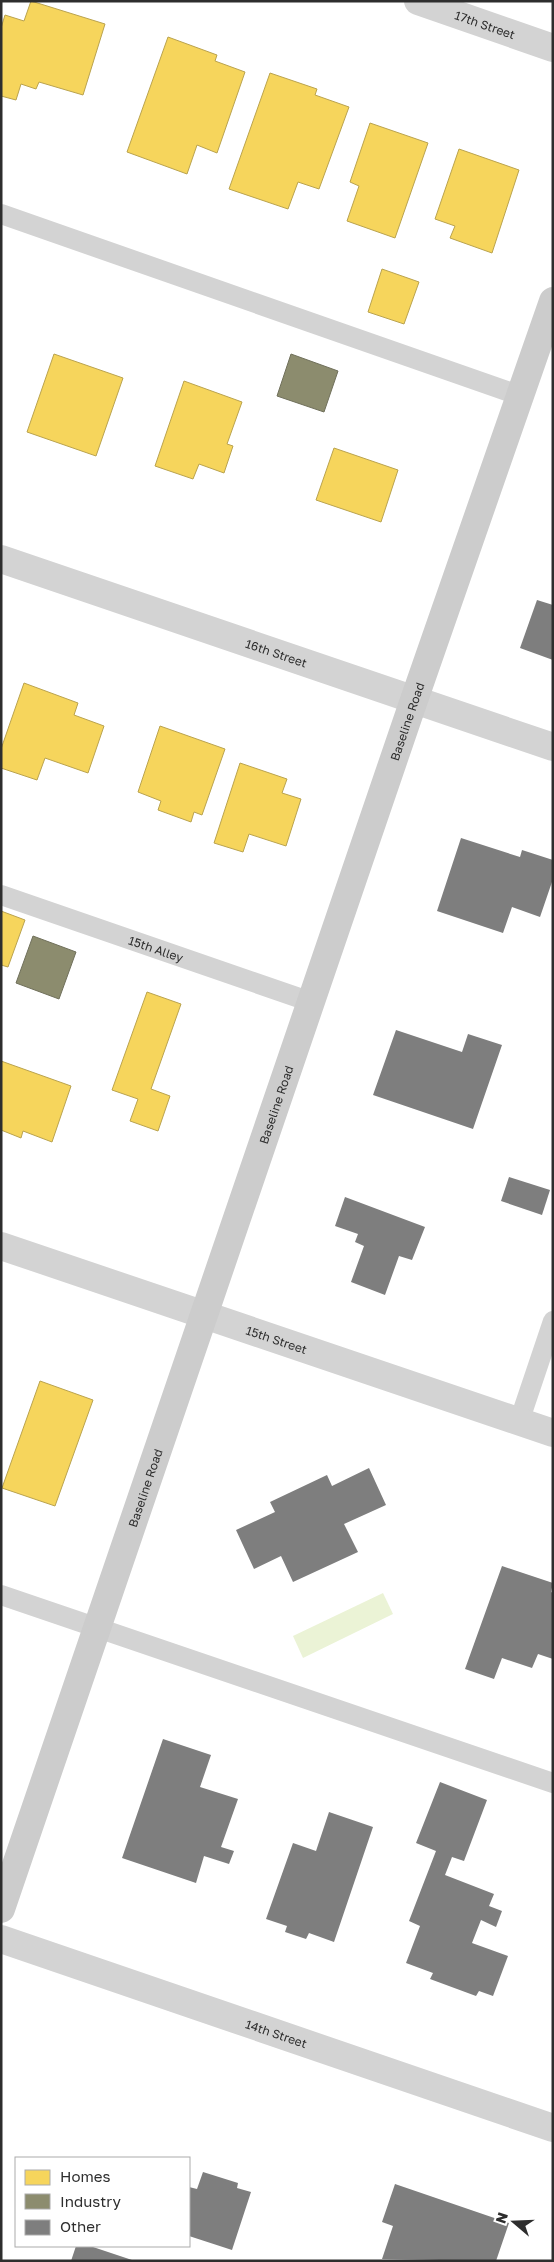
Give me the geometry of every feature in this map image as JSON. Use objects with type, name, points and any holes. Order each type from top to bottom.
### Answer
[{"type":"street","name":"17th Street","points":[[418,1],[553,48]]},
{"type":"street","name":"Baseline Road","points":[[1,1909],[414,700],[553,301]]},
{"type":"street","name":"16th Street","points":[[1,559],[553,747]]},
{"type":"street","name":"15th Street","points":[[1,1246],[553,1433]]},
{"type":"street","name":"14th Street","points":[[1,1939],[553,2128]]},
{"type":"lane","points":[[1,214],[520,396]]},
{"type":"lane","name":"15th Alley","points":[[1,895],[311,1002]]},
{"type":"lane","points":[[519,1422],[553,1321]]},
{"type":"lane","points":[[1,1595],[553,1783]]},
{"type":"shaded area","points":[[383,1593],[393,1614],[303,1658],[293,1636]]},
{"type":"building: Homes","points":[[31,1],[105,24],[83,95],[39,82],[36,89],[21,84],[16,100],[1,96],[1,28],[5,15],[24,21]]},
{"type":"building: Homes","points":[[168,37],[217,55],[215,61],[245,72],[217,153],[197,145],[187,174],[127,152]]},
{"type":"building: Homes","points":[[270,73],[317,89],[315,95],[349,107],[319,189],[298,182],[288,209],[229,189]]},
{"type":"building: Homes","points":[[370,123],[428,143],[395,238],[347,221],[359,186],[350,182]]},
{"type":"building: Homes","points":[[459,149],[519,170],[492,253],[450,238],[455,226],[435,219]]},
{"type":"building: Homes","points":[[382,269],[419,282],[404,324],[368,312]]},
{"type":"building: Homes","points":[[54,354],[123,378],[96,456],[27,432]]},
{"type":"building: Homes","points":[[184,381],[242,402],[227,444],[233,446],[224,473],[199,464],[193,479],[155,466]]},
{"type":"building: Homes","points":[[334,448],[398,470],[381,522],[316,500]]},
{"type":"building: Homes","points":[[24,683],[78,703],[74,715],[104,726],[88,773],[45,758],[37,780],[1,768],[1,749]]},
{"type":"building: Homes","points":[[160,726],[225,749],[202,815],[194,812],[191,822],[158,810],[161,801],[138,792]]},
{"type":"building: Homes","points":[[240,763],[287,779],[282,793],[301,799],[286,846],[249,834],[243,852],[214,843]]},
{"type":"building: Homes","points":[[1,911],[25,920],[8,967],[1,965]]},
{"type":"building: Homes","points":[[147,992],[181,1004],[151,1089],[170,1096],[158,1131],[130,1121],[138,1099],[112,1090]]},
{"type":"building: Homes","points":[[1,1061],[71,1086],[52,1142],[23,1131],[21,1138],[1,1130]]},
{"type":"building: Homes","points":[[40,1381],[93,1400],[55,1506],[2,1488]]},
{"type":"building: Industry","points":[[291,354],[338,371],[324,412],[277,396]]},
{"type":"building: Industry","points":[[33,936],[76,952],[59,999],[16,983]]},
{"type":"building: Other","points":[[537,600],[553,605],[553,660],[520,648]]},
{"type":"building: Other","points":[[461,838],[520,857],[522,850],[553,860],[553,879],[540,917],[512,907],[503,933],[437,911]]},
{"type":"building: Other","points":[[396,1030],[462,1052],[468,1034],[502,1045],[473,1129],[373,1095]]},
{"type":"building: Other","points":[[509,1177],[550,1190],[542,1215],[501,1201]]},
{"type":"building: Other","points":[[345,1197],[425,1227],[412,1260],[399,1256],[385,1295],[351,1282],[364,1246],[355,1242],[358,1234],[335,1226]]},
{"type":"building: Other","points":[[369,1468],[386,1505],[344,1524],[358,1552],[293,1582],[281,1556],[254,1569],[236,1530],[275,1512],[270,1502],[327,1475],[332,1486]]},
{"type":"building: Other","points":[[502,1566],[553,1583],[551,1592],[553,1593],[553,1659],[538,1654],[532,1668],[502,1658],[494,1679],[465,1669]]},
{"type":"building: Other","points":[[163,1739],[211,1755],[200,1787],[238,1799],[221,1847],[234,1851],[229,1864],[204,1856],[196,1883],[122,1858]]},
{"type":"building: Other","points":[[440,1782],[487,1800],[464,1861],[452,1857],[445,1875],[494,1894],[489,1906],[502,1911],[496,1927],[481,1920],[472,1943],[508,1956],[493,1996],[479,1991],[476,1996],[430,1979],[433,1973],[406,1963],[420,1926],[409,1921],[436,1851],[416,1843]]},
{"type":"building: Other","points":[[329,1812],[373,1827],[334,1942],[309,1933],[306,1939],[285,1932],[287,1926],[266,1919],[293,1843],[316,1851]]},
{"type":"building: Other","points":[[203,2172],[238,2183],[237,2188],[251,2192],[232,2250],[190,2236],[190,2187],[197,2189]]},
{"type":"building: Other","points":[[395,2184],[509,2223],[496,2261],[382,2259],[393,2226],[382,2222]]},
{"type":"building: Other","points":[[76,2247],[93,2247],[135,2261],[71,2261]]}]
